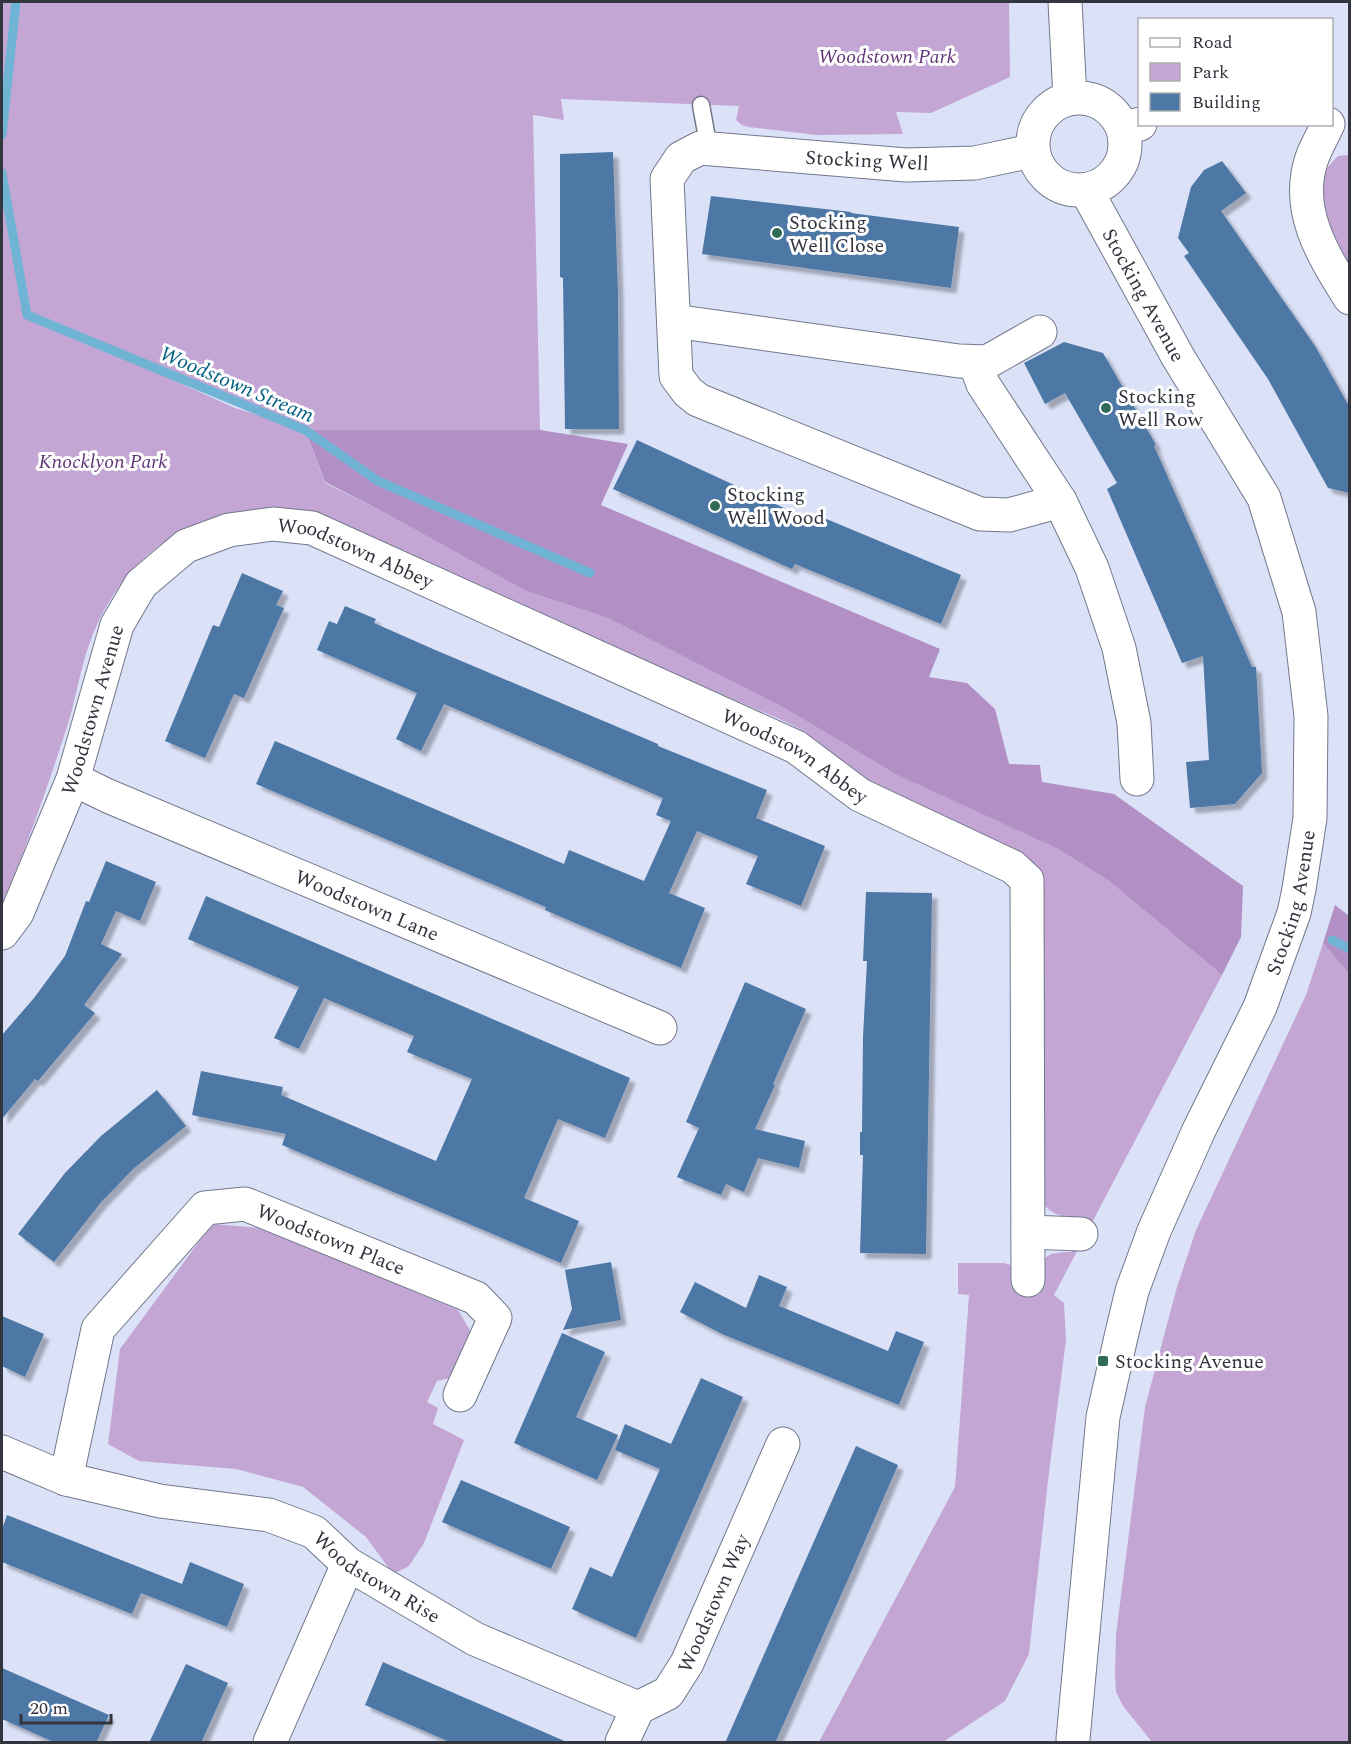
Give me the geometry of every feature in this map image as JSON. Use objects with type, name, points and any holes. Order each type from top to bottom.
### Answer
[{"type":"street","points":[[1065,2],[1070,98]]},
{"type":"street","points":[[1070,98],[1096,101],[1131,127],[1119,168],[1110,179],[1086,190],[1071,190],[1058,186],[1046,177],[1037,165],[1032,152],[1032,137],[1037,123],[1056,103],[1070,98]]},
{"type":"street","points":[[1333,122],[1350,130]]},
{"type":"street","points":[[1327,126],[1312,158],[1306,183],[1308,217],[1324,257],[1350,298]]},
{"type":"street","points":[[705,149],[681,158],[667,179],[676,376],[688,392],[698,400],[980,514],[1009,515],[1060,501]]},
{"type":"street","name":"Stocking Well","points":[[705,149],[906,165],[975,164],[1032,152]]},
{"type":"street","name":"Stocking Avenue","points":[[1067,1742],[1103,1417],[1132,1291],[1154,1231],[1199,1130],[1260,1007],[1294,913],[1310,818],[1311,717],[1299,612],[1264,498],[1178,357],[1086,190]]},
{"type":"street","points":[[674,321],[975,362],[987,362],[1040,332]]},
{"type":"street","points":[[975,362],[983,384],[1060,501],[1092,568],[1119,648],[1134,723],[1137,779]]},
{"type":"street","name":"Woodstown Abbey","points":[[229,530],[273,524],[312,528],[796,747],[860,795],[1013,867],[1027,880],[1029,909],[1028,1280]]},
{"type":"street","name":"Woodstown Avenue","points":[[2,933],[17,913],[73,779],[117,626],[141,584],[186,546],[229,530]]},
{"type":"street","name":"Woodstown Lane","points":[[73,779],[108,796],[660,1028]]},
{"type":"street","name":"Woodstown Place","points":[[66,1479],[98,1329],[205,1208],[245,1204],[476,1298],[495,1318],[460,1395]]},
{"type":"street","points":[[1028,1232],[1081,1234]]},
{"type":"street","name":"Woodstown Way","points":[[638,1708],[668,1693],[687,1663],[783,1444]]},
{"type":"street","name":"Woodstown Rise","points":[[2,1452],[66,1479],[160,1501],[269,1515],[314,1532],[348,1564],[475,1639],[638,1708]]},
{"type":"street","points":[[270,1743],[348,1564]]},
{"type":"street","points":[[622,1743],[638,1708]]},
{"type":"lane","points":[[701,105],[705,149]]},
{"type":"green space","points":[[2,2],[1009,2],[1010,77],[931,113],[896,112],[903,134],[817,135],[748,127],[736,120],[739,106],[561,99],[564,120],[533,115],[540,430],[305,430],[325,483],[387,514],[526,591],[608,618],[786,709],[897,775],[1060,850],[1109,881],[1222,975],[1054,1295],[1064,1303],[1066,1340],[1029,1654],[1005,1701],[943,1742],[819,1742],[955,1487],[969,1295],[958,1294],[958,1263],[1004,1263],[1011,1265],[1011,1282],[1039,1282],[1046,1257],[1056,1253],[1072,1252],[1089,1219],[1058,1215],[1042,1203],[1037,872],[1031,861],[1023,854],[873,789],[838,763],[824,747],[804,731],[786,722],[311,515],[231,514],[200,523],[158,546],[124,580],[110,600],[89,645],[53,770],[2,903]],"holes":[[[58,328],[295,426],[235,408]]]},
{"type":"green space","points":[[1349,155],[1349,267],[1325,226],[1319,201],[1325,170],[1338,156]]},
{"type":"green space","points":[[1323,943],[1350,973],[1349,1742],[1152,1742],[1123,1706],[1116,1692],[1115,1674],[1116,1635],[1145,1407],[1177,1287],[1196,1230],[1306,995]]},
{"type":"green space","points":[[212,1224],[263,1228],[458,1310],[471,1332],[451,1378],[437,1381],[427,1402],[438,1408],[433,1424],[464,1440],[424,1543],[409,1566],[393,1574],[366,1537],[303,1487],[236,1469],[139,1461],[108,1444],[120,1349]]},
{"type":"shaded area","points":[[305,430],[540,430],[628,444],[601,505],[940,649],[929,677],[967,683],[995,709],[1009,764],[1040,765],[1042,782],[1114,794],[1243,886],[1241,937],[1222,975],[1109,881],[1060,850],[897,775],[786,709],[608,618],[526,591],[325,482]]},
{"type":"shaded area","points":[[1335,905],[1349,916],[1349,973],[1323,943]]},
{"type":"building","points":[[613,152],[618,293],[619,429],[565,429],[563,278],[560,277],[560,154]]},
{"type":"building","points":[[1222,161],[1246,193],[1221,211],[1315,346],[1350,408],[1350,493],[1328,488],[1268,379],[1184,256],[1189,253],[1178,238],[1191,187],[1204,170]]},
{"type":"building","points":[[711,196],[959,227],[951,288],[702,254]]},
{"type":"building","points":[[1064,342],[1103,353],[1156,445],[1154,446],[1252,667],[1256,667],[1262,773],[1235,804],[1190,808],[1186,762],[1209,760],[1203,656],[1182,663],[1107,489],[1117,483],[1065,393],[1045,404],[1024,363]]},
{"type":"building","points":[[637,440],[821,525],[824,518],[961,575],[941,624],[795,564],[792,569],[613,489]]},
{"type":"building","points":[[242,573],[283,591],[276,605],[284,608],[244,698],[234,694],[205,758],[165,741],[213,625],[219,627]]},
{"type":"building","points":[[345,606],[376,619],[374,623],[433,649],[658,744],[658,746],[767,790],[756,818],[825,846],[801,906],[746,884],[758,856],[697,831],[669,893],[705,908],[681,968],[545,910],[546,907],[256,784],[275,741],[564,864],[569,850],[644,881],[671,821],[656,815],[663,798],[444,704],[421,751],[396,739],[417,693],[317,650],[329,621],[337,624]]},
{"type":"building","points":[[106,861],[156,882],[140,921],[116,911],[101,944],[122,954],[84,1005],[95,1013],[38,1081],[35,1079],[2,1119],[2,1035],[34,998],[65,956],[86,901],[89,902]]},
{"type":"building","points":[[866,892],[932,893],[926,1254],[860,1253],[863,1155],[860,1155],[860,1132],[862,1132],[867,961],[863,961]]},
{"type":"building","points":[[206,896],[630,1078],[605,1138],[558,1119],[524,1198],[579,1221],[561,1263],[282,1145],[286,1134],[192,1115],[201,1071],[283,1087],[281,1095],[436,1161],[472,1079],[407,1052],[414,1036],[324,998],[299,1049],[274,1038],[299,987],[188,939]]},
{"type":"building","points":[[745,982],[806,1009],[755,1129],[805,1141],[799,1168],[758,1158],[744,1192],[726,1184],[721,1195],[677,1177],[699,1128],[686,1122]]},
{"type":"building","points":[[157,1090],[186,1126],[132,1170],[102,1201],[54,1262],[18,1234],[65,1173],[101,1136]]},
{"type":"building","points":[[611,1262],[621,1320],[563,1330],[572,1309],[565,1270]]},
{"type":"building","points":[[759,1275],[787,1287],[779,1306],[888,1351],[896,1331],[924,1342],[899,1405],[722,1334],[680,1312],[695,1282],[746,1308]]},
{"type":"building","points":[[2,1316],[44,1334],[25,1377],[2,1366]]},
{"type":"building","points":[[562,1333],[605,1352],[576,1417],[618,1435],[597,1480],[514,1443]]},
{"type":"building","points":[[701,1378],[743,1397],[636,1638],[572,1609],[590,1567],[612,1577],[660,1469],[615,1450],[625,1424],[671,1444]]},
{"type":"building","points":[[856,1446],[898,1465],[850,1575],[775,1743],[725,1743]]},
{"type":"building","points":[[461,1480],[570,1527],[551,1569],[442,1522]]},
{"type":"building","points":[[7,1515],[182,1584],[190,1562],[244,1584],[227,1627],[141,1593],[132,1614],[2,1562],[2,1529]]},
{"type":"building","points":[[383,1662],[569,1743],[452,1743],[365,1705]]},
{"type":"building","points":[[186,1664],[228,1683],[201,1743],[149,1743]]},
{"type":"building","points":[[2,1668],[109,1715],[96,1743],[56,1743],[2,1719]]},
{"type":"waterway","name":"Woodstown Stream","points":[[2,135],[16,2]]},
{"type":"waterway","name":"Woodstown Stream","points":[[2,173],[27,315],[305,430],[378,481],[590,573]]},
{"type":"waterway","points":[[1332,940],[1350,949]]},
{"type":"place","name":"Stocking Well Close","points":[[777,233]]},
{"type":"place","name":"Stocking Well Row","points":[[1106,408]]},
{"type":"place","name":"Stocking Well Wood","points":[[715,506]]},
{"type":"place","name":"Stocking Avenue","points":[[1103,1361]]},
{"type":"park label","name":"Woodstown Park","points":[[887,56]]},
{"type":"park label","name":"Knocklyon Park","points":[[103,461]]}]
